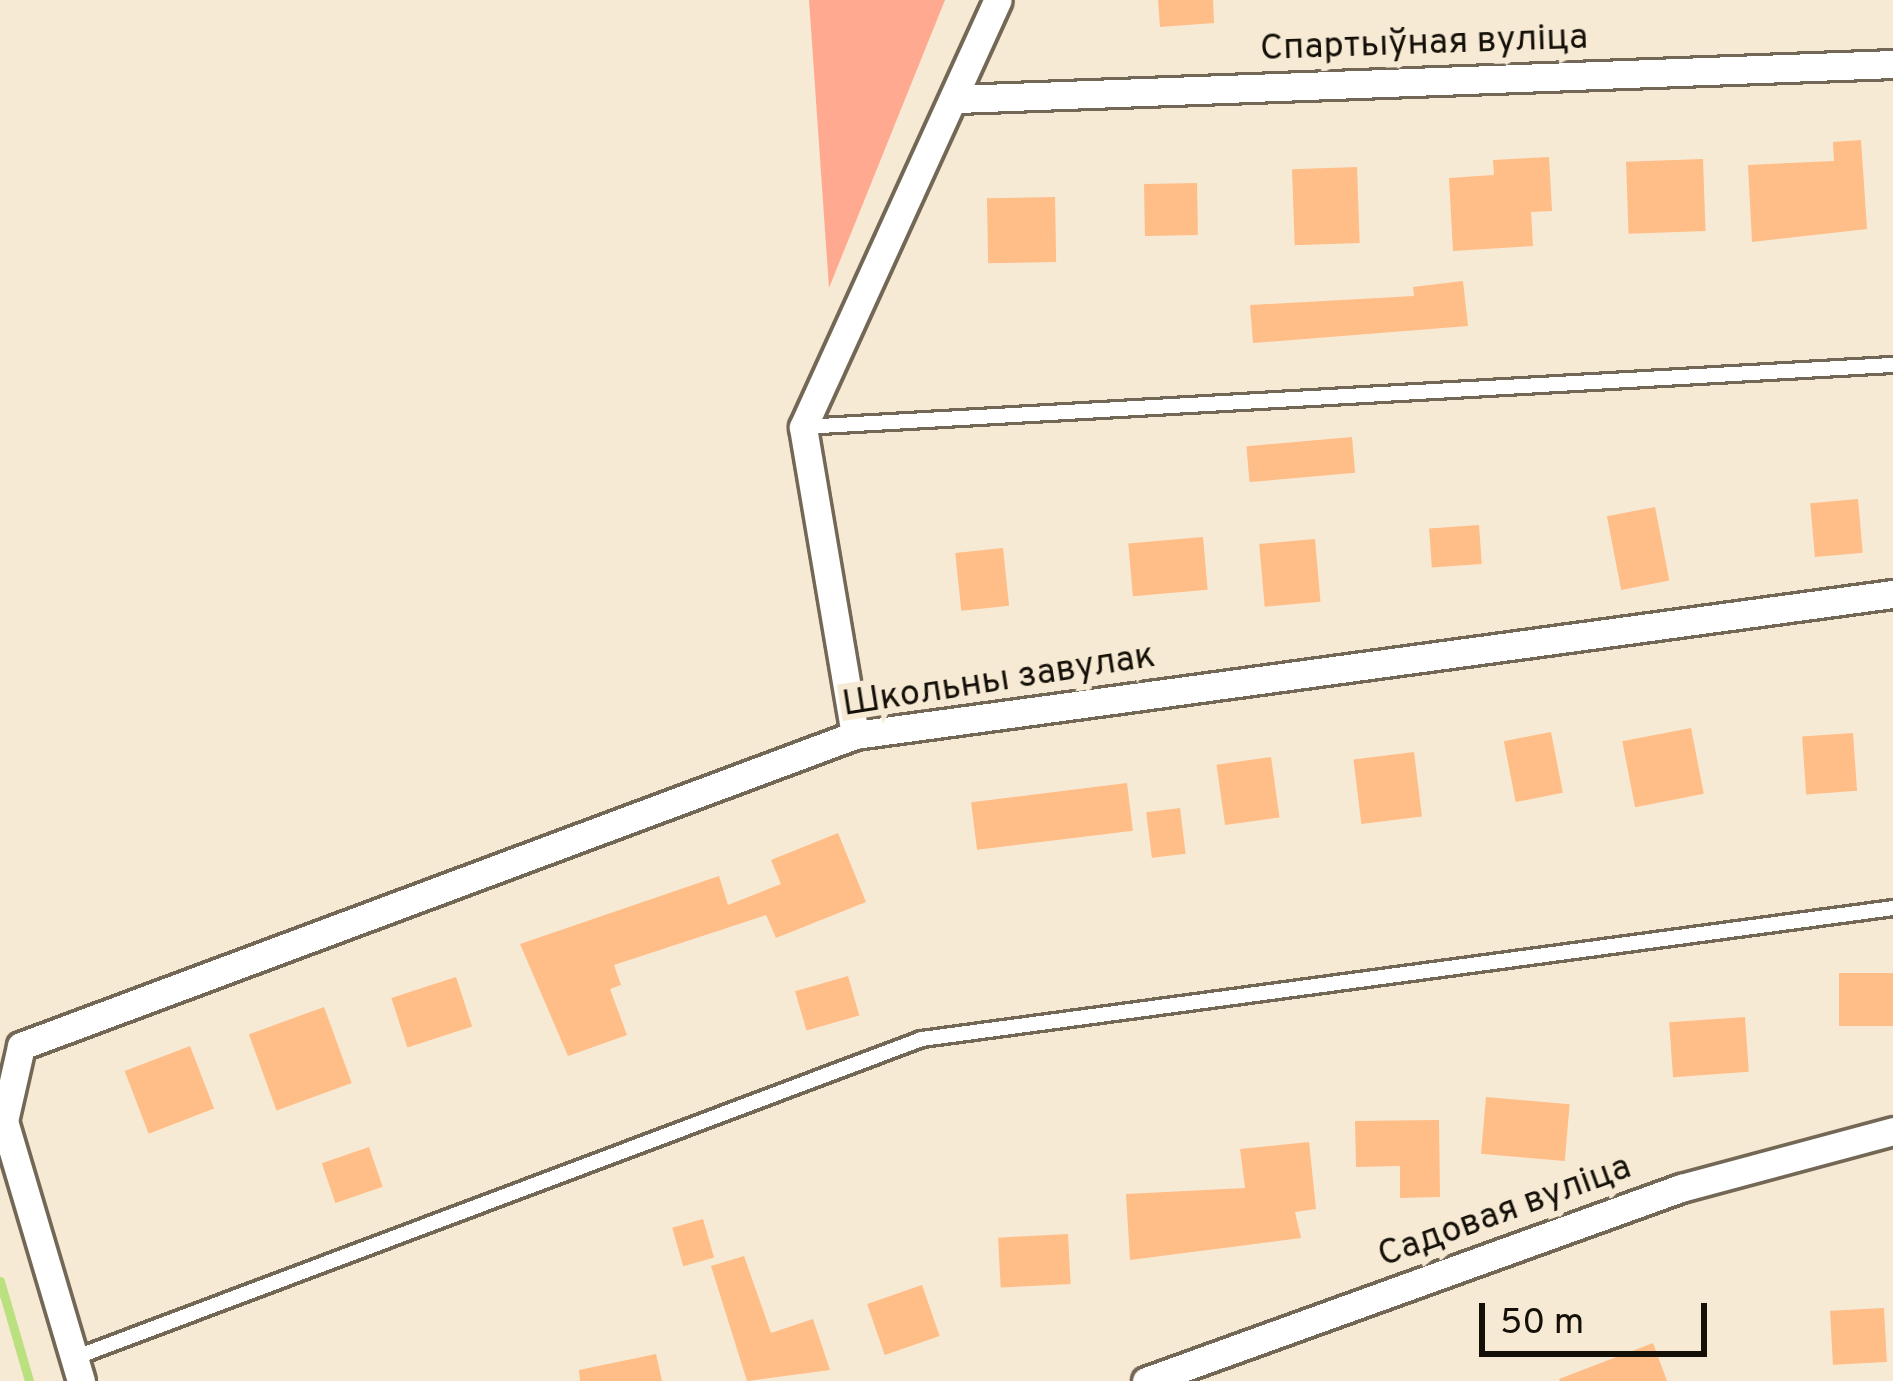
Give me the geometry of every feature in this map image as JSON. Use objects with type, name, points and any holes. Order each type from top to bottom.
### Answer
[{"type":"street","points":[[855,735],[803,428],[957,99],[998,0]]},
{"type":"street","name":"Спартыўная вуліца","points":[[957,99],[1893,64]]},
{"type":"street","name":"Школьны завулак","points":[[78,1369],[4,1121],[21,1046],[855,735],[1893,594]]},
{"type":"street","name":"Садовая вуліца","points":[[1146,1381],[1681,1188],[1893,1131]]},
{"type":"lane","points":[[803,428],[1893,364]]},
{"type":"lane","points":[[78,1369],[922,1039],[1893,908]]},
{"type":"shaded area","points":[[809,0],[945,0],[829,288]]},
{"type":"building","points":[[1158,0],[1213,0],[1214,23],[1160,27]]},
{"type":"building","points":[[1861,140],[1867,229],[1752,242],[1748,165],[1834,161],[1833,142]]},
{"type":"building","points":[[1549,157],[1552,211],[1531,212],[1533,246],[1453,251],[1449,178],[1494,175],[1493,160]]},
{"type":"building","points":[[1703,159],[1706,231],[1629,234],[1626,162]]},
{"type":"building","points":[[1357,167],[1360,243],[1295,245],[1292,169]]},
{"type":"building","points":[[1197,183],[1198,235],[1145,236],[1144,184]]},
{"type":"building","points":[[1055,197],[1056,262],[988,263],[987,198]]},
{"type":"building","points":[[1463,281],[1468,326],[1253,343],[1250,305],[1414,296],[1413,287]]},
{"type":"building","points":[[1352,437],[1355,473],[1250,482],[1246,446]]},
{"type":"building","points":[[1858,499],[1863,553],[1815,557],[1810,503]]},
{"type":"building","points":[[1655,507],[1669,581],[1621,590],[1607,516]]},
{"type":"building","points":[[1479,525],[1482,564],[1432,567],[1429,528]]},
{"type":"building","points":[[1203,537],[1208,590],[1133,596],[1128,544]]},
{"type":"building","points":[[1315,539],[1320,602],[1265,607],[1259,544]]},
{"type":"building","points":[[1003,548],[1009,606],[961,611],[955,553]]},
{"type":"building","points":[[1691,728],[1704,794],[1635,807],[1622,741]]},
{"type":"building","points":[[1551,732],[1563,793],[1516,802],[1504,741]]},
{"type":"building","points":[[1853,733],[1857,791],[1806,794],[1802,737]]},
{"type":"building","points":[[1414,752],[1422,817],[1361,824],[1353,759]]},
{"type":"building","points":[[1271,757],[1279,817],[1225,825],[1217,765]]},
{"type":"building","points":[[1127,783],[1133,831],[977,850],[971,802]]},
{"type":"building","points":[[1180,808],[1186,854],[1152,858],[1146,812]]},
{"type":"building","points":[[838,833],[866,902],[776,938],[766,915],[614,965],[621,985],[610,989],[627,1035],[568,1056],[520,944],[719,876],[728,905],[781,884],[771,860]]},
{"type":"building","points":[[1839,973],[1893,973],[1893,1026],[1839,1026]]},
{"type":"building","points":[[848,976],[859,1015],[806,1031],[795,991]]},
{"type":"building","points":[[456,977],[472,1026],[407,1047],[391,998]]},
{"type":"building","points":[[324,1007],[352,1083],[277,1110],[249,1034]]},
{"type":"building","points":[[1745,1017],[1749,1072],[1673,1077],[1669,1022]]},
{"type":"building","points":[[190,1046],[214,1109],[149,1134],[125,1071]]},
{"type":"building","points":[[1486,1097],[1570,1104],[1565,1161],[1481,1154]]},
{"type":"building","points":[[1439,1120],[1440,1197],[1400,1198],[1400,1166],[1356,1167],[1355,1121]]},
{"type":"building","points":[[1309,1142],[1316,1209],[1295,1212],[1301,1238],[1130,1260],[1126,1194],[1245,1188],[1240,1149]]},
{"type":"building","points":[[369,1147],[383,1187],[335,1203],[322,1163]]},
{"type":"building","points":[[703,1219],[714,1257],[683,1266],[672,1228]]},
{"type":"building","points":[[1068,1234],[1071,1284],[1001,1288],[998,1238]]},
{"type":"building","points":[[744,1256],[771,1333],[813,1319],[830,1370],[747,1381],[711,1266]]},
{"type":"building","points":[[922,1285],[940,1336],[885,1355],[867,1304]]},
{"type":"building","points":[[1884,1308],[1887,1362],[1833,1365],[1830,1311]]},
{"type":"building","points":[[1653,1343],[1667,1381],[1559,1379]]},
{"type":"building","points":[[656,1354],[662,1381],[580,1381],[579,1370]]},
{"type":"waterway","points":[[0,1281],[29,1381]]}]
